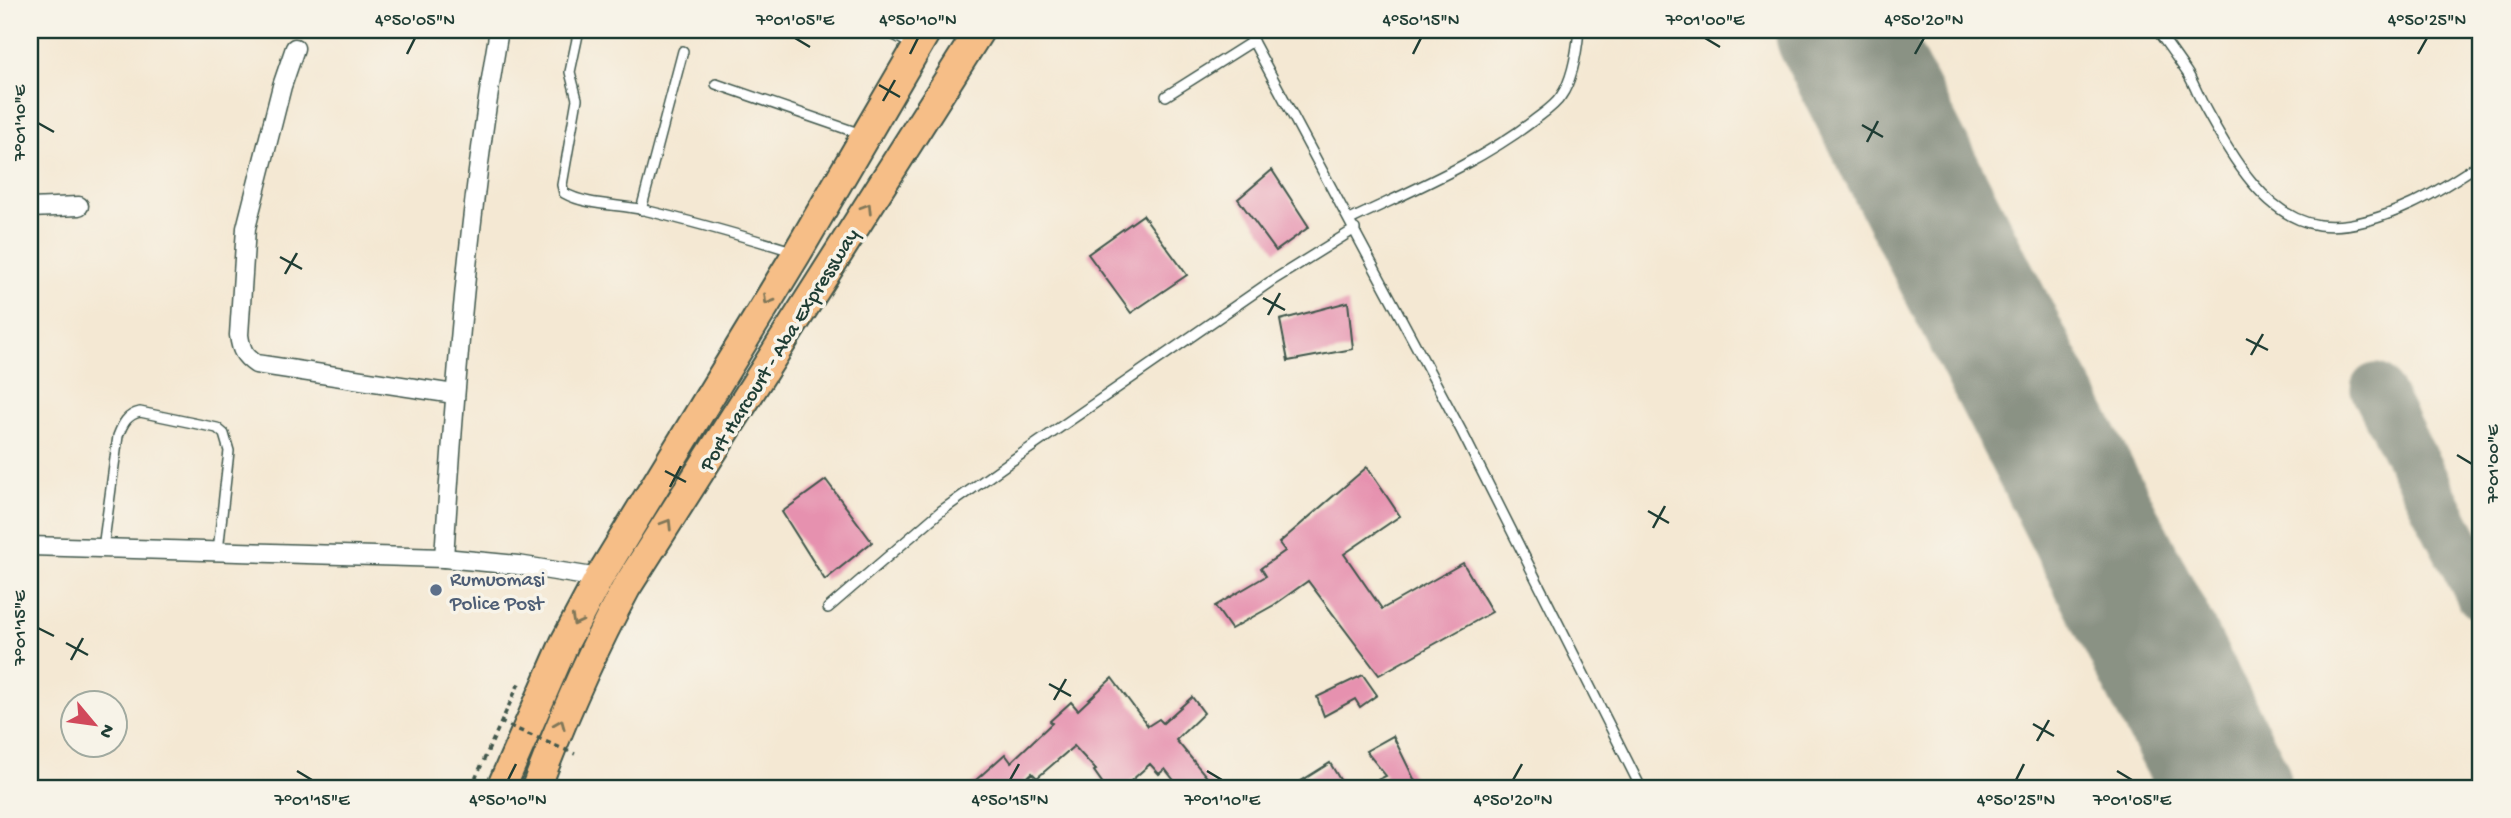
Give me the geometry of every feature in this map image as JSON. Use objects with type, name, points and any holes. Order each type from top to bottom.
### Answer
[{"type":"highway","name":"Port Harcourt - Aba Expressway","points":[[536,788],[561,720],[626,588],[980,30]]},
{"type":"highway","name":"Port Harcourt - Aba Expressway","points":[[500,788],[565,642],[599,578],[797,253],[923,36]]},
{"type":"street","points":[[444,558],[454,394],[484,118],[499,30]]},
{"type":"street","points":[[894,30],[923,36]]},
{"type":"street","points":[[295,48],[282,86],[246,228],[239,335],[241,348],[246,358],[256,364],[454,394]]},
{"type":"street","points":[[30,208],[79,206]]},
{"type":"street","points":[[32,550],[103,548],[444,558],[518,565],[599,578]]},
{"type":"lane","points":[[579,30],[570,72],[577,99],[562,185],[564,193],[716,228],[797,253]]},
{"type":"lane","points":[[1247,30],[1468,443],[1641,788]]},
{"type":"lane","points":[[828,608],[942,511],[1352,224],[1510,138],[1541,115],[1561,97],[1571,73],[1579,30]]},
{"type":"lane","points":[[2157,30],[2189,75],[2206,110],[2244,170],[2266,199],[2299,219],[2319,225],[2344,225],[2379,217],[2414,204],[2481,163]]},
{"type":"lane","points":[[1166,96],[1253,41]]},
{"type":"lane","points":[[641,209],[683,51]]},
{"type":"lane","points":[[716,84],[865,135]]},
{"type":"lane","points":[[103,548],[118,436],[123,422],[133,414],[141,412],[217,428],[224,434],[229,451],[218,551]]},
{"type":"path","points":[[471,788],[500,722],[575,754]]},
{"type":"building","points":[[1272,170],[1309,227],[1276,251],[1238,199]]},
{"type":"building","points":[[1143,215],[1187,275],[1131,313],[1088,254]]},
{"type":"building","points":[[1348,302],[1353,349],[1288,361],[1280,320]]},
{"type":"building","points":[[1367,467],[1400,516],[1344,554],[1382,609],[1463,563],[1492,612],[1379,675],[1308,581],[1274,605],[1231,629],[1215,606],[1266,576],[1261,568],[1285,551],[1279,543]]},
{"type":"building","points":[[826,480],[872,542],[825,580],[782,512]]},
{"type":"building","points":[[1363,675],[1377,695],[1360,707],[1355,699],[1324,716],[1317,697]]},
{"type":"building","points":[[1112,678],[1148,726],[1159,719],[1163,723],[1192,697],[1204,713],[1176,740],[1216,788],[1180,788],[1165,769],[1159,774],[1150,764],[1123,788],[1106,788],[1094,771],[1096,770],[1074,746],[1037,778],[1032,773],[1016,788],[967,788],[1005,754],[1011,762],[1071,702],[1078,710]]},
{"type":"building","points":[[1393,736],[1416,783],[1407,788],[1361,788],[1386,776],[1366,751]]},
{"type":"building","points":[[1330,763],[1345,788],[1290,788]]},
{"type":"taxiway","points":[[2376,389],[2481,594]]},
{"type":"runway","points":[[1840,30],[2227,788]]},
{"type":"place","name":"Rumuomasi Police Post","points":[[436,590]]}]
